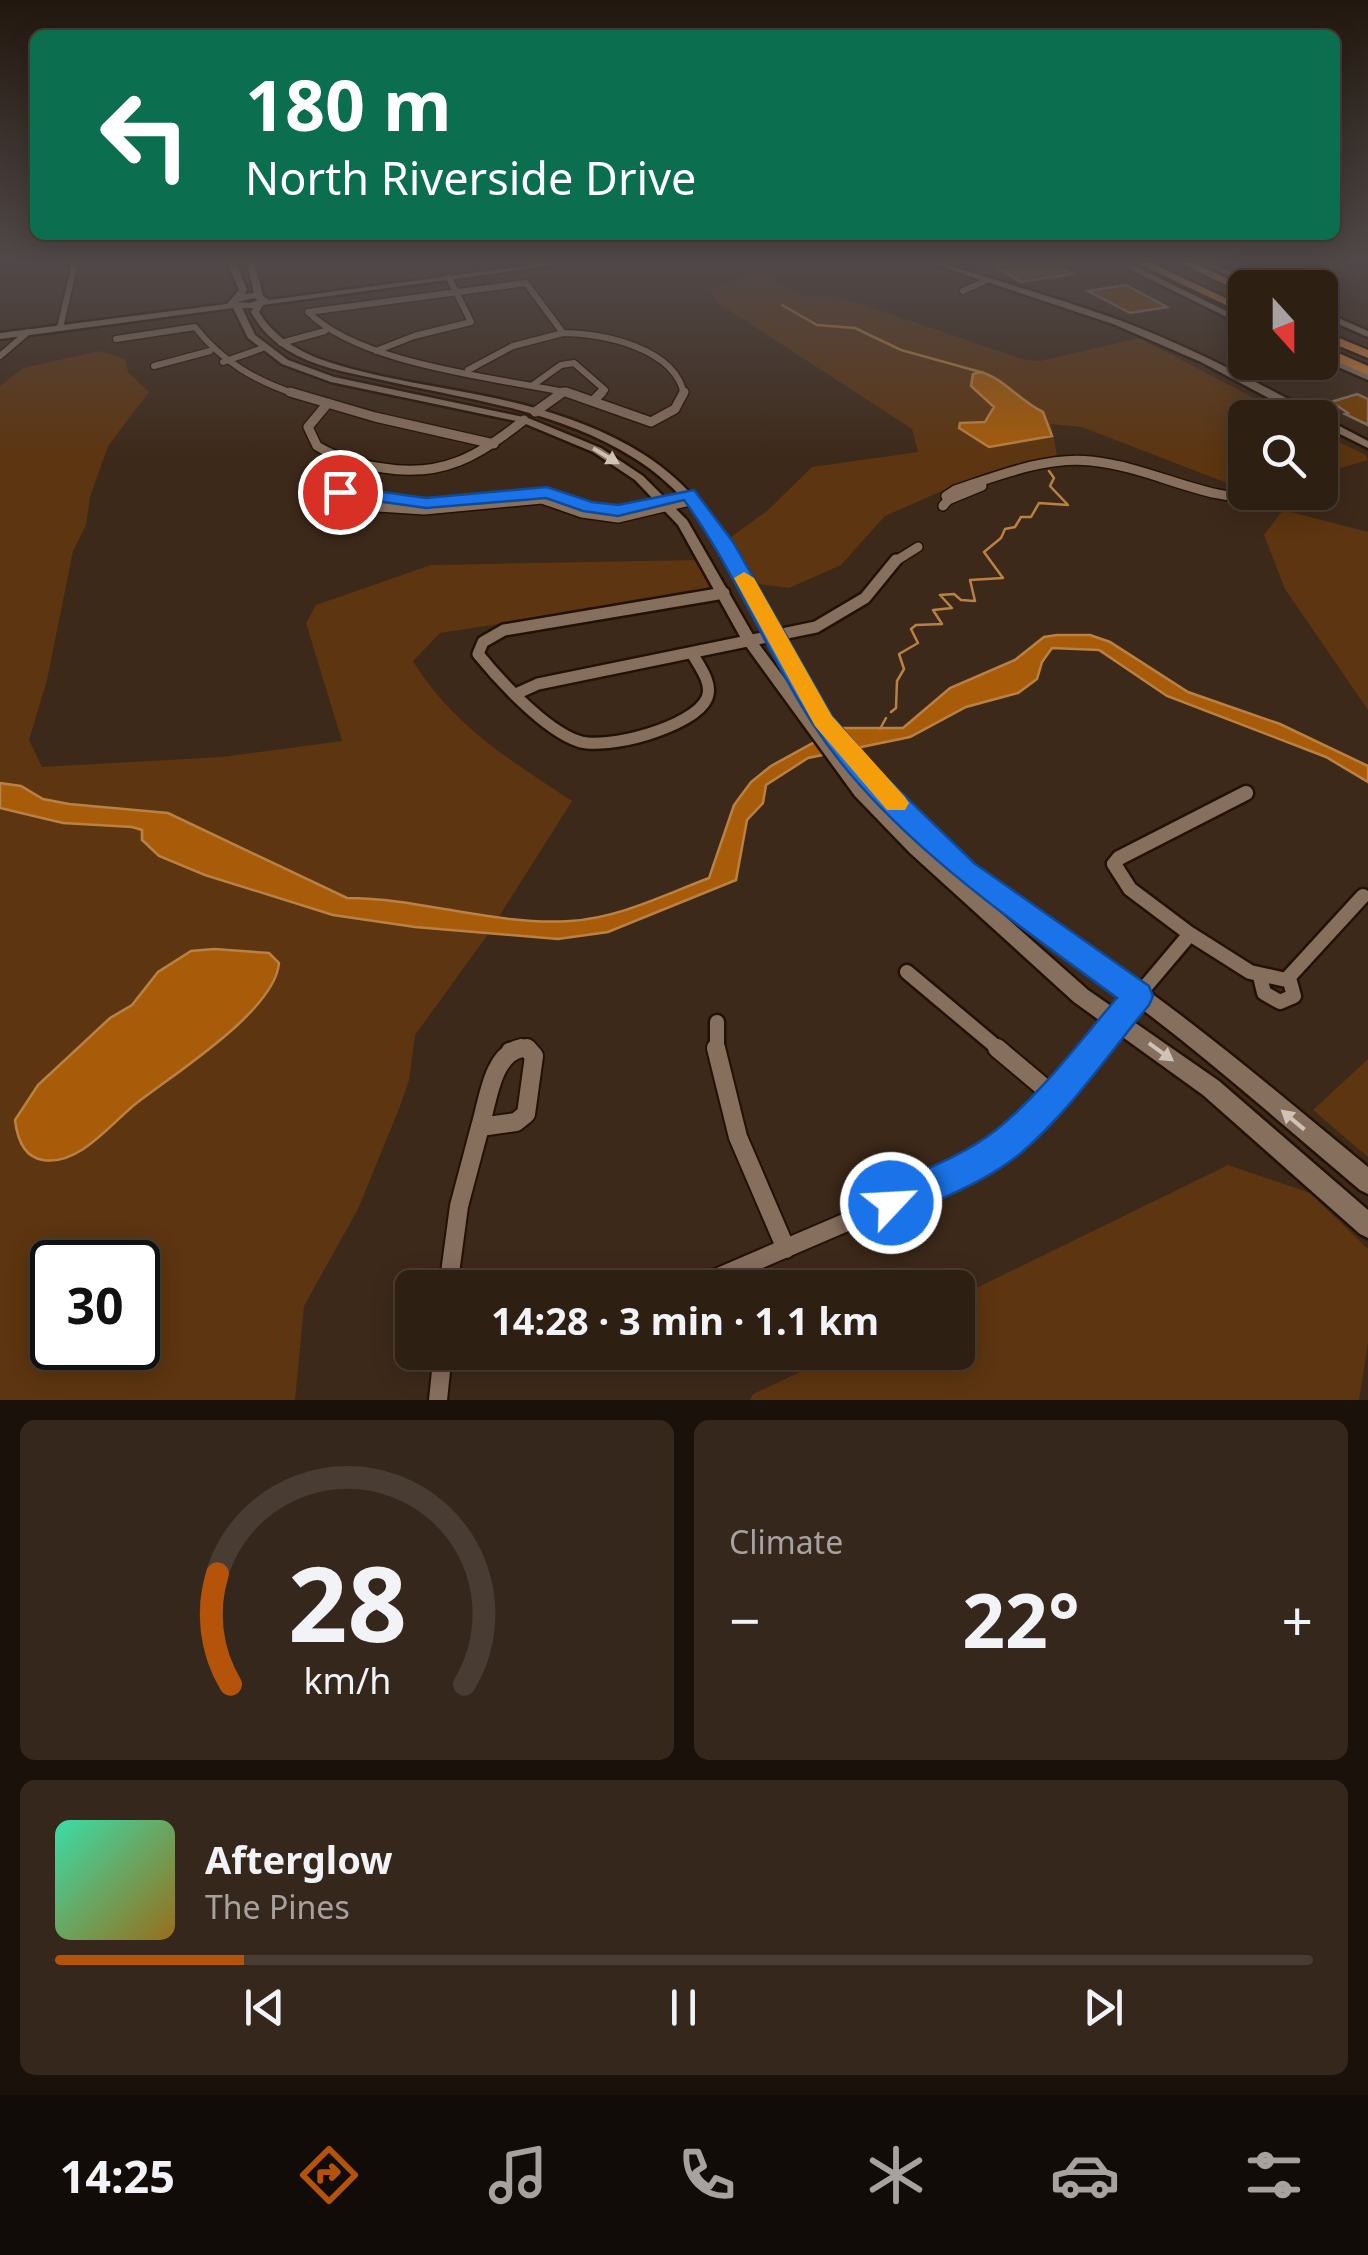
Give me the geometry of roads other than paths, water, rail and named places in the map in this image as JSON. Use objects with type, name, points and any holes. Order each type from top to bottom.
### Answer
[{"type":"highway","points":[[1338,330],[1368,342]]},
{"type":"highway","points":[[1338,340],[1368,352]]},
{"type":"highway","points":[[1338,358],[1368,370]]},
{"type":"main road","points":[[0,332],[28,328]]},
{"type":"main road","points":[[0,332],[43,328]]},
{"type":"main road","points":[[247,328],[263,348],[285,362],[318,374],[529,416],[597,450],[667,503],[750,642],[916,848],[1081,996],[1210,1088],[1368,1226]]},
{"type":"main road","points":[[266,328],[280,343],[339,368],[529,416],[626,448],[691,497],[724,542],[778,637],[819,727]]},
{"type":"main road","points":[[1125,328],[1170,344],[1280,400]]},
{"type":"main road","points":[[263,348],[280,343]]},
{"type":"main road","points":[[398,392],[412,384]]},
{"type":"main road","points":[[1338,429],[1368,444]]},
{"type":"main road","points":[[854,770],[964,870],[1138,996],[1368,1182]]},
{"type":"street","points":[[116,340],[187,328]]},
{"type":"street","points":[[196,328],[210,351],[223,362],[268,386],[494,444]]},
{"type":"street","points":[[323,328],[376,351],[564,392],[651,422],[670,413],[682,400],[684,388],[674,373],[624,340],[563,334],[517,342],[468,370]]},
{"type":"street","points":[[376,351],[446,328]]},
{"type":"street","points":[[559,328],[563,334]]},
{"type":"street","points":[[280,343],[325,331]]},
{"type":"street","points":[[1,354],[28,332]]},
{"type":"street","points":[[223,362],[263,348]]},
{"type":"street","points":[[154,366],[210,351]]},
{"type":"street","points":[[533,385],[557,366],[574,364],[605,390],[594,400]]},
{"type":"street","points":[[328,403],[308,427],[311,438],[326,452],[369,466],[429,474],[471,461],[564,392]]},
{"type":"street","points":[[946,503],[985,483],[1044,464],[1074,460],[1228,498]]},
{"type":"street","points":[[339,495],[378,507],[424,510],[542,499],[582,513],[618,518],[691,497]]},
{"type":"street","points":[[518,693],[538,684],[816,628],[865,598],[899,556],[918,546]]},
{"type":"street","points":[[694,654],[705,678],[707,699],[682,724],[583,743],[559,732],[487,668],[478,654],[483,642],[504,630],[724,593]]},
{"type":"street","points":[[1246,793],[1124,854],[1114,864],[1133,892],[1190,934],[1264,978],[1264,993],[1280,1002],[1294,996],[1289,978],[1364,896]]},
{"type":"street","points":[[736,1270],[979,1162],[1008,1142],[1054,1096],[1190,934]]},
{"type":"street","points":[[907,972],[1054,1096]]},
{"type":"street","points":[[717,1022],[715,1057],[719,1072],[764,1202],[786,1249]]},
{"type":"street","points":[[449,1270],[465,1173],[501,1058],[509,1050],[526,1047],[534,1056],[526,1114],[516,1122],[480,1126]]},
{"type":"street","points":[[438,1400],[440,1370]]},
{"type":"waterway","points":[[856,328],[901,350],[984,373]]},
{"type":"waterway","points":[[891,712],[896,708],[897,681],[904,669],[899,654],[918,643],[911,629],[916,625],[942,624],[933,610],[952,608],[940,595],[954,594],[961,600],[975,601],[970,580],[1003,578],[984,552],[1001,538],[1005,529],[1015,527],[1021,517],[1031,517],[1039,503],[1068,505],[1050,486],[1054,478],[1049,471]]},
{"type":"waterway","points":[[880,729],[886,718]]}]
